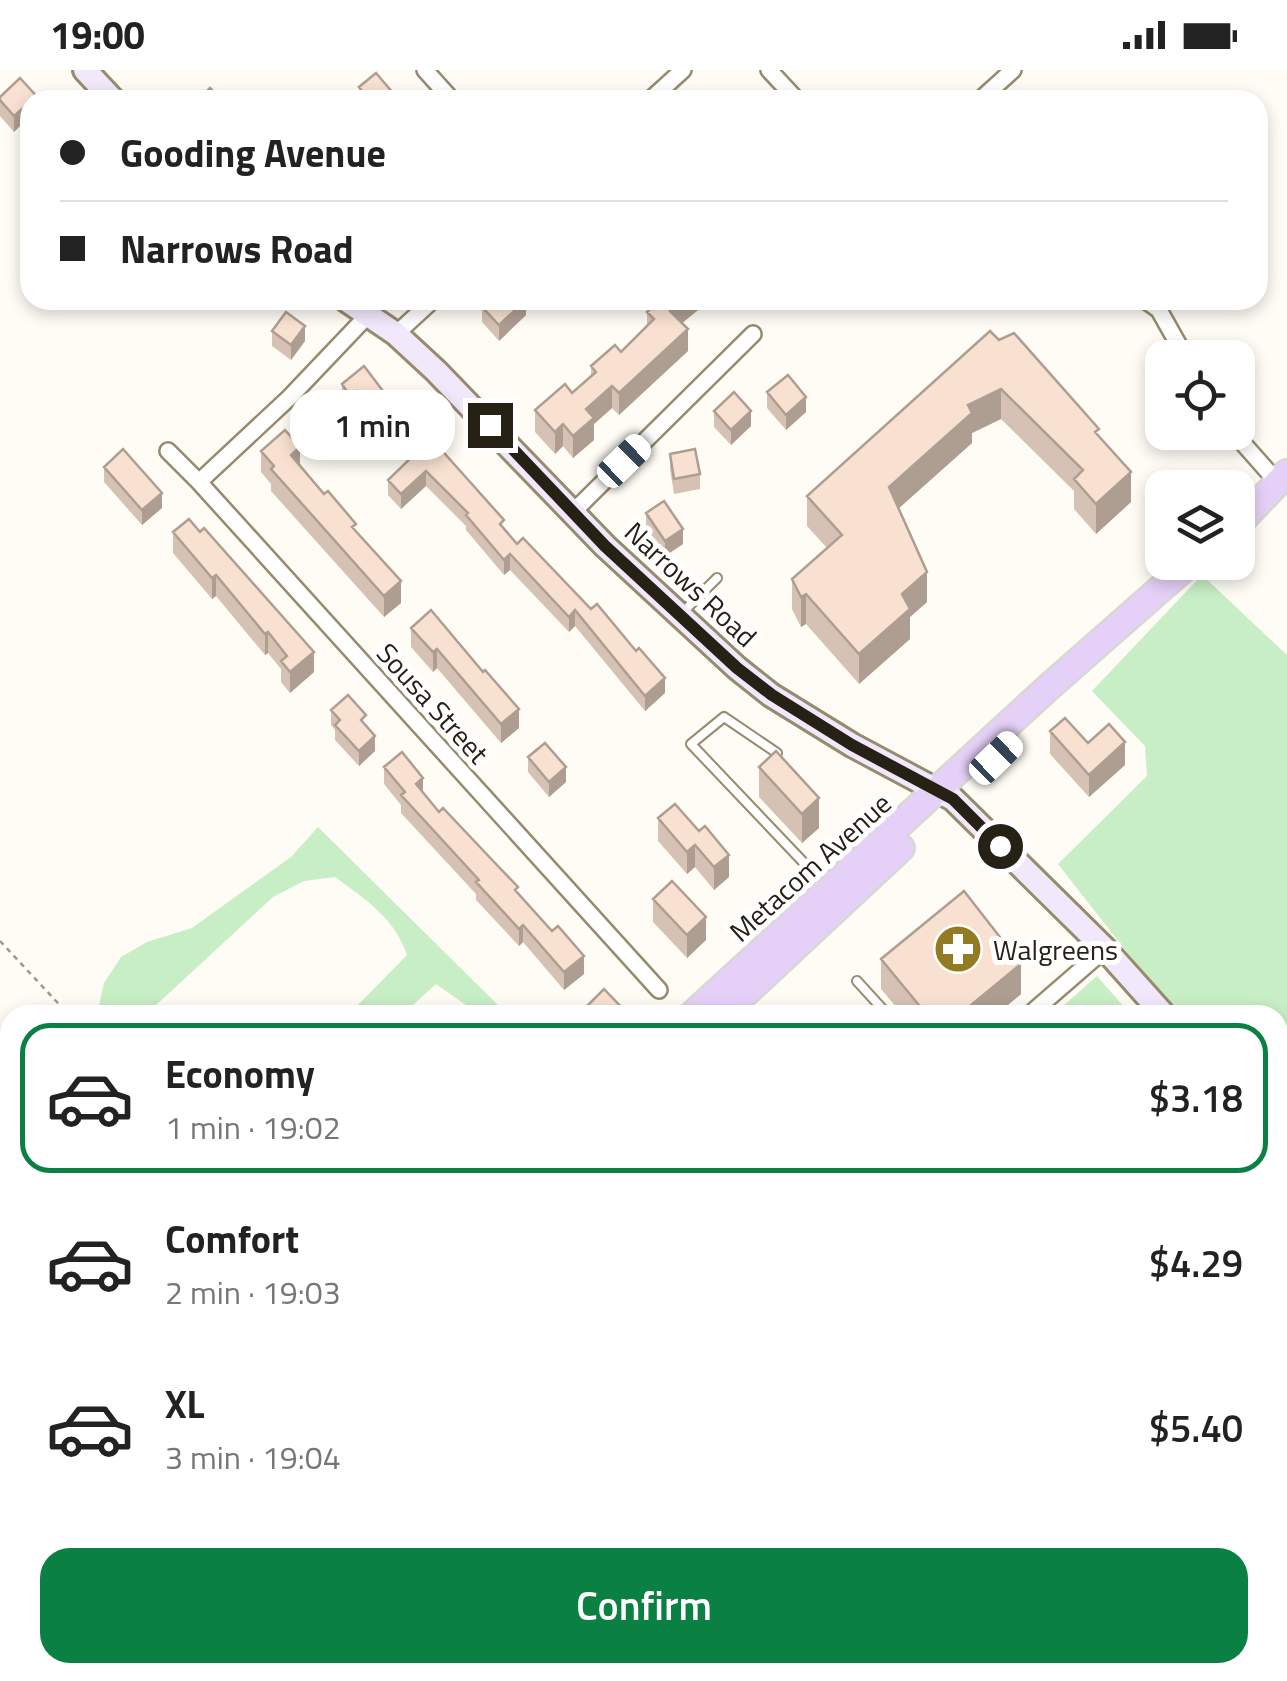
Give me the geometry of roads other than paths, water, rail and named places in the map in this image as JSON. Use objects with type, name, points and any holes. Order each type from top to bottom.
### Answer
[{"type":"main road","points":[[1255,507],[1282,478]]},
{"type":"main road","name":"Metacom Avenue","points":[[1155,600],[1174,580]]},
{"type":"main road","name":"Metacom Avenue","points":[[732,1005],[1028,716],[1179,580]]},
{"type":"main road","name":"Metacom Avenue","points":[[704,1005],[946,795]]},
{"type":"street","points":[[85,70],[104,90]]},
{"type":"street","points":[[425,70],[443,90]]},
{"type":"street","points":[[661,90],[683,70]]},
{"type":"street","points":[[769,70],[788,90]]},
{"type":"street","points":[[991,90],[1013,70]]},
{"type":"street","name":"Narrows Road","points":[[361,310],[396,334],[678,616],[772,695],[852,745],[946,795],[1105,948],[1155,1005]]},
{"type":"street","points":[[396,334],[421,310]]},
{"type":"street","points":[[1159,310],[1176,340]]},
{"type":"street","points":[[200,482],[368,315]]},
{"type":"street","points":[[573,512],[753,334]]},
{"type":"street","points":[[1252,450],[1282,478]]},
{"type":"street","name":"Sousa Street","points":[[168,452],[200,482],[659,990]]},
{"type":"street","points":[[1040,1005],[1105,948]]},
{"type":"lane","points":[[678,616],[717,578]]},
{"type":"lane","points":[[777,753],[724,717],[691,744],[806,865]]},
{"type":"lane","points":[[857,981],[879,1005]]},
{"type":"place","name":"Walgreens","points":[[958,949]]}]
